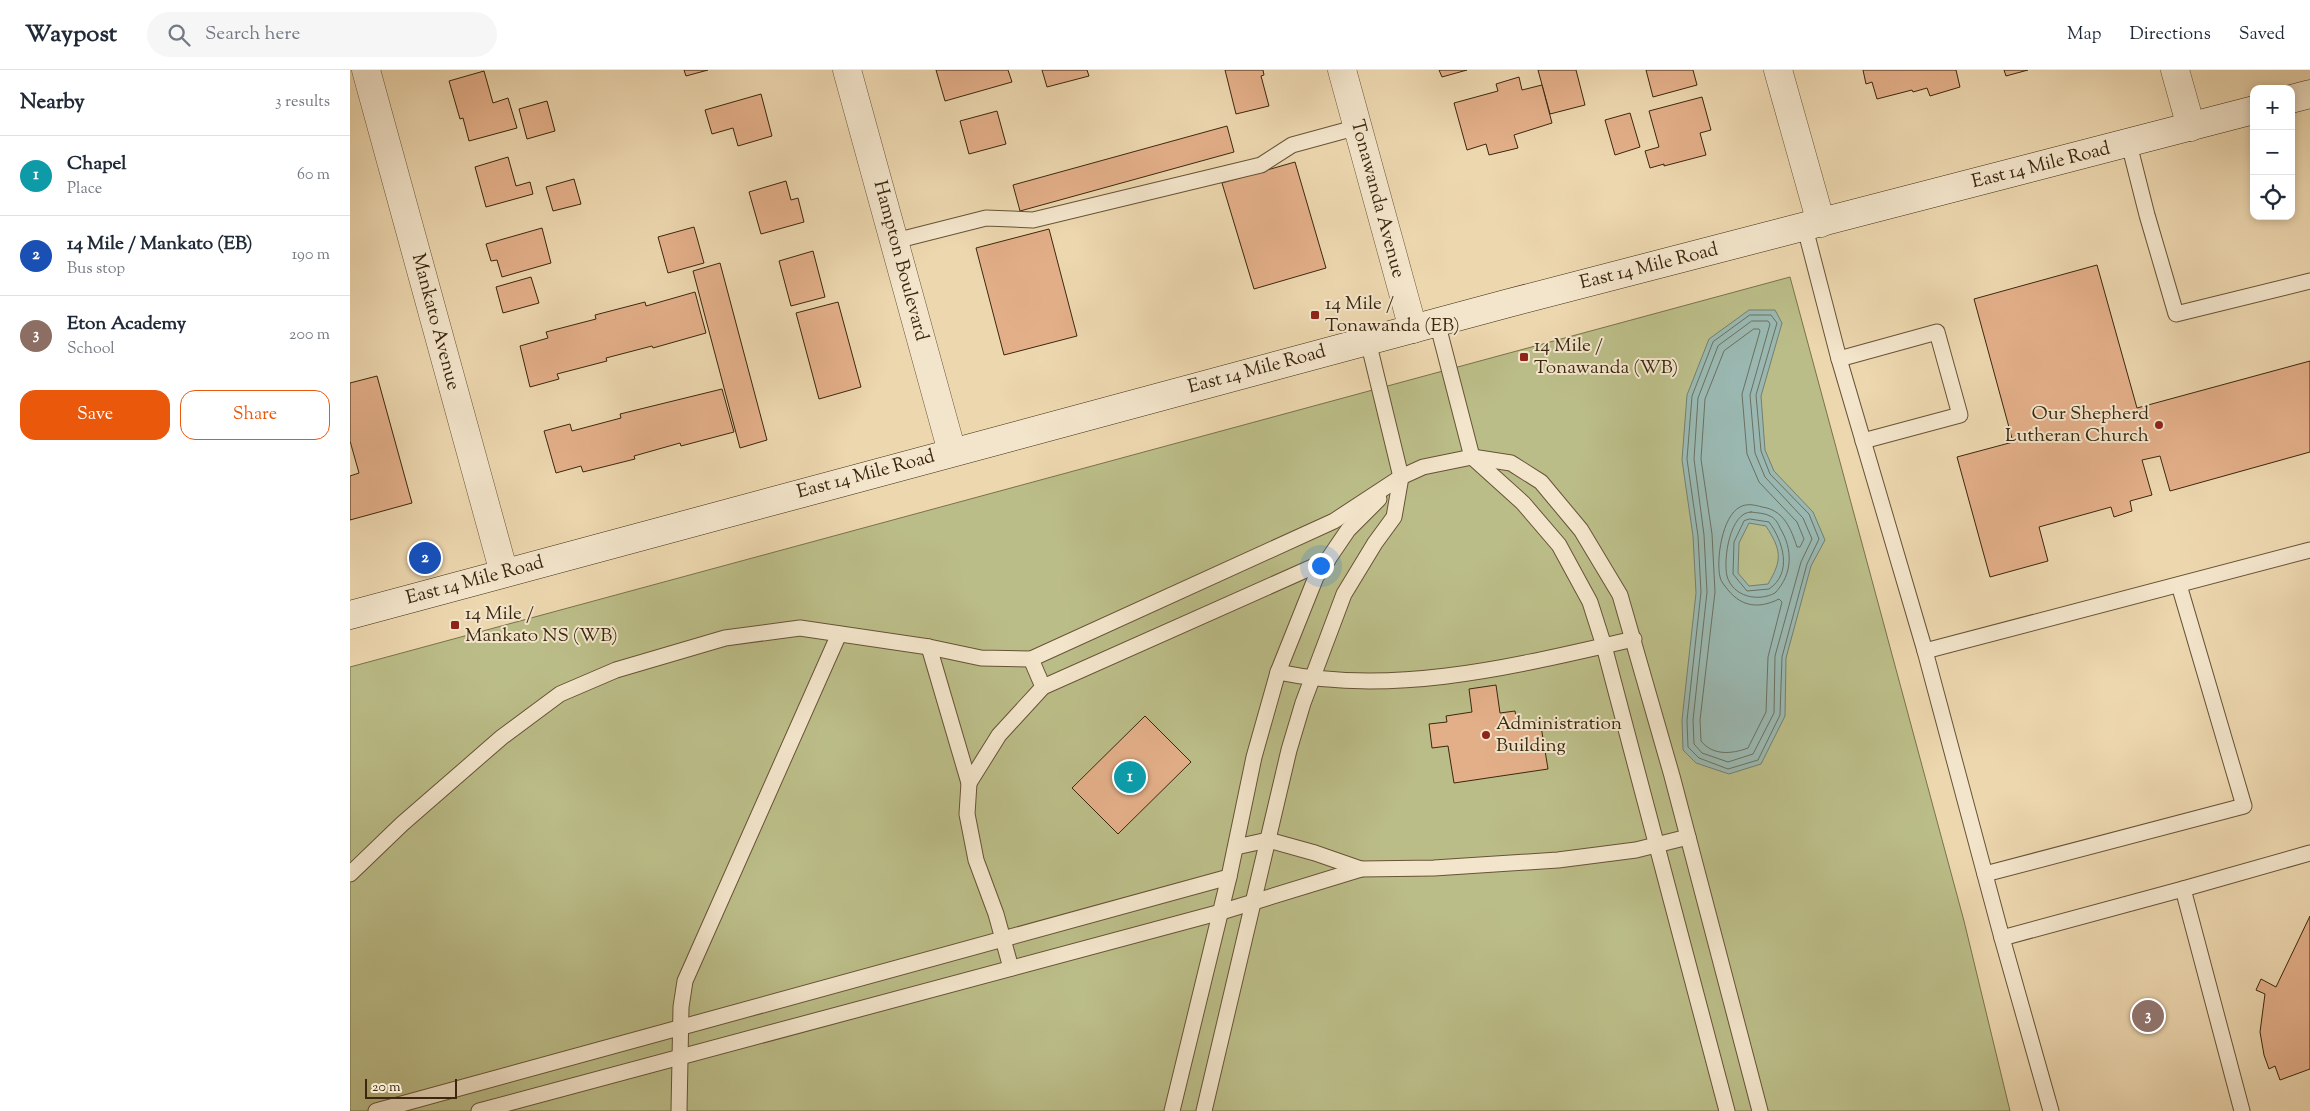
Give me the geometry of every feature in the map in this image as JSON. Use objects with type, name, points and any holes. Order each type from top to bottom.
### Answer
[{"type":"main road","name":"Mankato Avenue","points":[[366,70],[504,573]]},
{"type":"main road","name":"Hampton Boulevard","points":[[847,70],[952,452]]},
{"type":"main road","name":"Tonawanda Avenue","points":[[1342,70],[1358,126],[1425,326]]},
{"type":"main road","points":[[1778,70],[1813,225]]},
{"type":"main road","points":[[2175,70],[2191,127]]},
{"type":"main road","points":[[2295,99],[2310,94]]},
{"type":"main road","name":"East 14 Mile Road","points":[[350,615],[1368,341],[2250,111]]},
{"type":"lane","points":[[895,241],[986,218],[1033,220],[1261,165],[1292,145],[1358,126]]},
{"type":"lane","points":[[2129,144],[2147,215],[2176,314],[2310,281]]},
{"type":"lane","points":[[1813,225],[1839,359],[1925,652],[2051,1111]]},
{"type":"lane","points":[[1425,326],[1472,457],[1522,503],[1559,545],[1590,602],[1604,646],[1727,1111]]},
{"type":"lane","points":[[1839,359],[1937,332],[1960,415],[1863,441]]},
{"type":"lane","points":[[1204,1111],[1289,750],[1312,679],[1344,594],[1394,516],[1401,477],[1368,341]]},
{"type":"lane","points":[[350,874],[402,824],[482,754],[560,694],[616,670],[725,638],[800,628],[929,647],[981,658],[1031,659],[1334,521],[1401,477],[1423,467],[1472,457],[1510,463],[1540,482],[1581,530],[1620,595],[1634,639],[1688,837],[1760,1111]]},
{"type":"lane","points":[[1172,1111],[1230,877],[1254,757],[1278,672],[1316,578],[1348,530],[1401,477]]},
{"type":"lane","points":[[1925,652],[2310,550]]},
{"type":"lane","points":[[970,783],[999,734],[1044,687],[1328,560]]},
{"type":"lane","points":[[1985,874],[2244,806],[2179,585]]},
{"type":"lane","points":[[679,1111],[681,1007],[685,981],[839,634]]},
{"type":"lane","points":[[1278,672],[1312,679],[1345,682],[1407,680],[1493,669],[1634,639]]},
{"type":"lane","points":[[929,647],[970,783],[967,814],[976,860],[996,914],[1012,968]]},
{"type":"lane","points":[[1031,659],[1044,687]]},
{"type":"lane","points":[[479,1111],[1221,912],[1361,869],[1434,868],[1558,860],[1636,850],[1688,837]]},
{"type":"lane","points":[[1236,847],[1268,840],[1315,853],[1361,869]]},
{"type":"lane","points":[[2002,938],[2310,853]]},
{"type":"lane","points":[[376,1111],[1230,877]]},
{"type":"lane","points":[[2183,889],[2242,1111]]},
{"type":"green space","points":[[1790,277],[1964,921],[2010,1111],[350,1111],[350,667]]},
{"type":"water","points":[[1749,310],[1775,310],[1782,323],[1761,396],[1765,450],[1774,471],[1813,512],[1825,540],[1811,566],[1786,658],[1785,716],[1761,764],[1729,774],[1696,763],[1683,750],[1682,720],[1696,593],[1693,536],[1682,460],[1687,395],[1709,339]],"holes":[[[1749,523],[1766,526],[1775,542],[1778,561],[1768,584],[1749,586],[1738,573],[1739,543]]]},
{"type":"building","points":[[684,70],[708,70],[686,76]]},
{"type":"building","points":[[936,70],[1008,70],[1012,82],[945,101]]},
{"type":"building","points":[[1042,70],[1087,70],[1089,76],[1047,87]]},
{"type":"building","points":[[1225,70],[1263,70],[1264,75],[1261,76],[1269,106],[1236,114]]},
{"type":"building","points":[[1439,70],[1467,70],[1442,77]]},
{"type":"building","points":[[1538,70],[1576,70],[1585,105],[1550,114]]},
{"type":"building","points":[[1646,70],[1693,70],[1697,85],[1653,97]]},
{"type":"building","points":[[1863,70],[1956,70],[1960,87],[1930,96],[1927,88],[1877,99],[1872,82],[1866,84]]},
{"type":"building","points":[[2004,70],[2028,70],[2006,76]]},
{"type":"building","points":[[484,71],[493,103],[508,98],[517,128],[469,141],[463,118],[460,119],[449,81]]},
{"type":"building","points":[[1519,77],[1522,90],[1542,85],[1552,123],[1514,135],[1518,148],[1489,155],[1486,144],[1467,150],[1454,103],[1498,91],[1496,84]]},
{"type":"building","points":[[761,94],[772,136],[738,146],[733,128],[712,134],[705,110]]},
{"type":"building","points":[[1702,97],[1711,130],[1700,133],[1706,155],[1650,168],[1645,151],[1659,147],[1649,111]]},
{"type":"building","points":[[547,101],[555,131],[527,139],[519,109]]},
{"type":"building","points":[[997,111],[1006,144],[969,154],[960,121]]},
{"type":"building","points":[[1630,113],[1640,147],[1615,155],[1605,120]]},
{"type":"building","points":[[1227,126],[1234,152],[1020,211],[1013,185]]},
{"type":"building","points":[[508,157],[516,186],[530,182],[533,194],[486,207],[475,167]]},
{"type":"building","points":[[1295,162],[1326,268],[1254,289],[1222,183]]},
{"type":"building","points":[[574,179],[581,204],[553,211],[546,187]]},
{"type":"building","points":[[786,181],[791,200],[798,198],[804,222],[761,234],[749,192]]},
{"type":"building","points":[[694,227],[704,263],[668,273],[658,237]]},
{"type":"building","points":[[542,228],[551,263],[502,277],[497,260],[491,261],[486,244]]},
{"type":"building","points":[[1049,229],[1077,336],[1004,355],[976,248]]},
{"type":"building","points":[[813,251],[825,297],[791,306],[779,261]]},
{"type":"building","points":[[720,263],[767,440],[740,448],[693,271]]},
{"type":"building","name":"Our Shepherd Lutheran Church","points":[[2097,265],[2137,408],[2310,361],[2310,452],[2170,491],[2160,456],[2142,460],[2152,495],[2130,501],[2132,511],[2114,517],[2111,507],[2039,527],[2048,561],[1990,577],[1957,457],[2013,442],[1974,299]]},
{"type":"building","points":[[531,277],[539,303],[503,313],[496,287]]},
{"type":"building","points":[[695,292],[706,333],[653,348],[652,346],[606,358],[607,361],[557,374],[559,379],[530,387],[520,346],[548,338],[546,332],[596,319],[595,315],[645,302],[646,306]]},
{"type":"building","points":[[838,302],[861,387],[819,399],[796,313]]},
{"type":"building","points":[[377,376],[412,503],[350,520],[350,476],[359,473],[350,441],[350,383]]},
{"type":"building","points":[[722,389],[734,432],[681,446],[680,443],[634,456],[635,459],[583,472],[581,466],[556,473],[544,431],[570,424],[572,431],[621,418],[620,414]]},
{"type":"building","name":"Administration Building","points":[[1496,685],[1500,713],[1515,711],[1517,723],[1540,720],[1548,769],[1454,783],[1448,746],[1432,748],[1429,724],[1447,722],[1446,716],[1472,712],[1469,689]]},
{"type":"building","points":[[1145,716],[1191,762],[1118,834],[1072,788]]},
{"type":"building","points":[[2310,916],[2310,1069],[2280,1080],[2275,1066],[2269,1069],[2264,1055],[2260,1032],[2265,994],[2256,990],[2261,979],[2276,987]]},
{"type":"place","name":"14 Mile / Tonawanda (EB)","points":[[1315,315]]},
{"type":"place","name":"14 Mile / Tonawanda (WB)","points":[[1524,357]]},
{"type":"place","name":"Our Shepherd Lutheran Church","points":[[2159,425]]},
{"type":"place","name":"14 Mile / Mankato (EB)","points":[[425,558]]},
{"type":"place","name":"14 Mile / Mankato NS (WB)","points":[[455,625]]},
{"type":"place","name":"Administration Building","points":[[1486,735]]},
{"type":"place","name":"Chapel","points":[[1130,777]]},
{"type":"place","name":"Eton Academy","points":[[2148,1016]]}]
